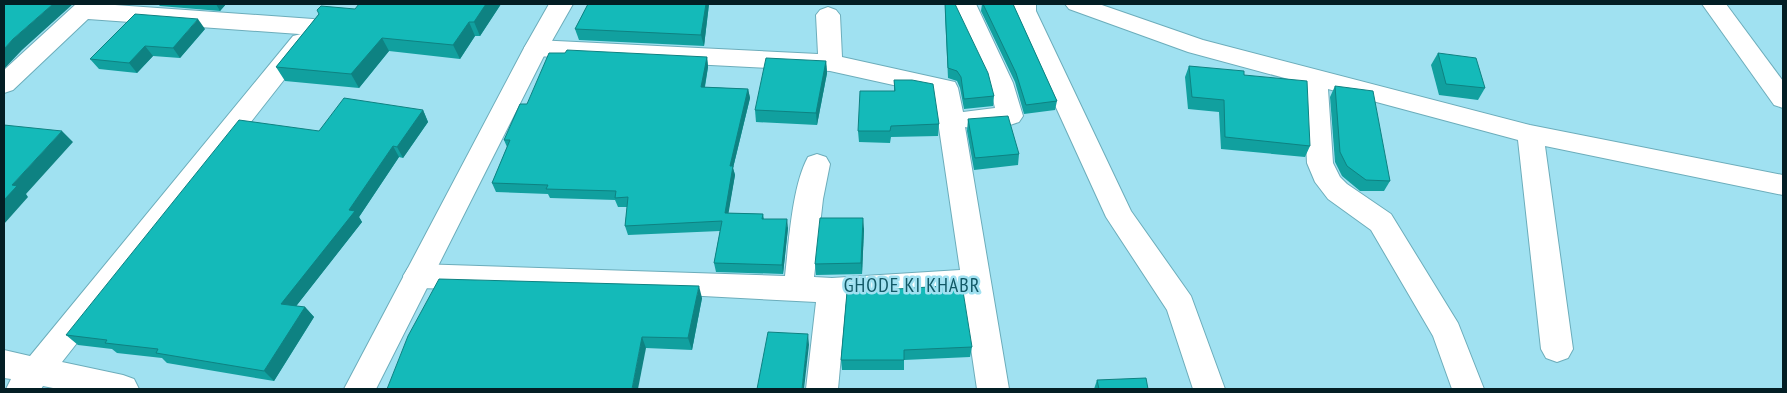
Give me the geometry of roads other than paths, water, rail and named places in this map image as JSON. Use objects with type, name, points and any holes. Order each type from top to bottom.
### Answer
[{"type":"street","points":[[360,389],[536,48],[561,4]]},
{"type":"street","points":[[951,121],[1010,116],[1001,83],[964,4]]},
{"type":"street","points":[[1024,4],[1024,11],[1120,217],[1180,305],[1209,389]]},
{"type":"street","points":[[1077,4],[1196,46],[1530,134],[1783,185]]},
{"type":"street","points":[[1714,4],[1783,99]]},
{"type":"street","points":[[4,84],[86,7],[312,27],[30,379]]},
{"type":"street","points":[[828,15],[830,63]]},
{"type":"street","points":[[536,48],[830,63],[946,88],[993,389]]},
{"type":"street","points":[[1314,77],[1320,163],[1324,176],[1337,193],[1371,212],[1381,222],[1447,332],[1468,389]]},
{"type":"street","points":[[1530,134],[1557,349]]},
{"type":"street","points":[[798,288],[809,199],[817,164]]},
{"type":"street","points":[[418,276],[832,290],[975,281]]},
{"type":"street","points":[[822,389],[832,290]]},
{"type":"street","points":[[4,364],[30,379],[123,389]]},
{"type":"district","name":"GHODE KI KHABR","points":[[912,285]]}]
